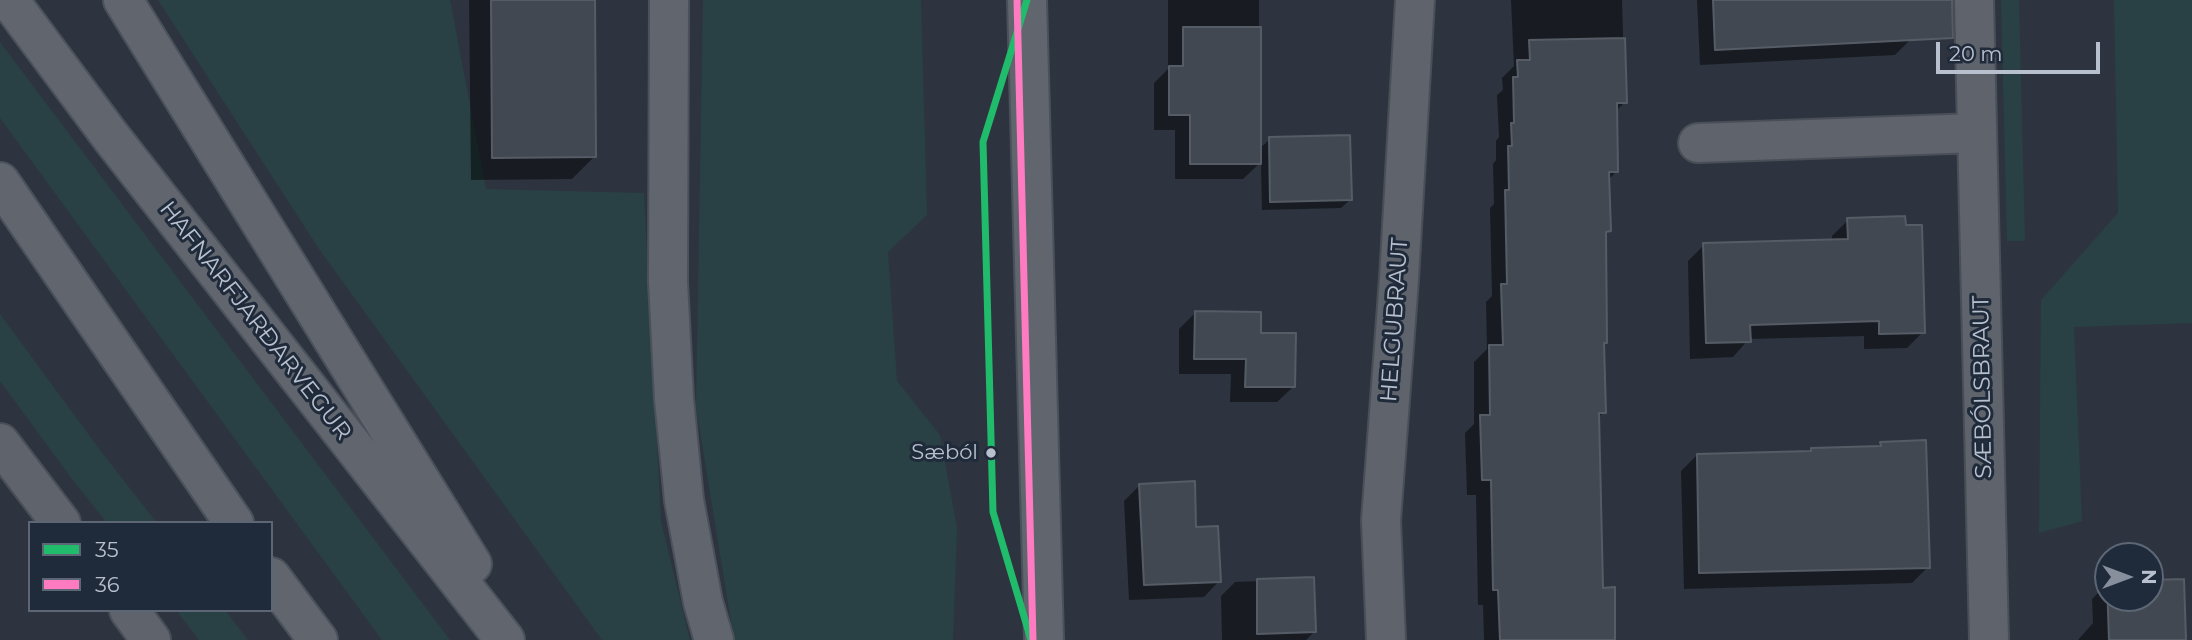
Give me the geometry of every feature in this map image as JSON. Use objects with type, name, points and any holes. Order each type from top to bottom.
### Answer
[{"type":"main road","name":"HAFNARFJARÐARVEGUR","points":[[9,0],[111,137],[505,640]]},
{"type":"main road","points":[[122,0],[169,71],[519,640]]},
{"type":"main road","points":[[669,0],[668,282],[674,398],[684,500],[703,602],[714,640]]},
{"type":"main road","points":[[1027,1],[1044,640]]},
{"type":"main road","points":[[0,182],[233,521]]},
{"type":"main road","points":[[276,584],[309,640]]},
{"type":"main road","points":[[276,584],[318,640]]},
{"type":"street","name":"HELGUBRAUT","points":[[1386,640],[1381,520],[1399,279],[1415,0]]},
{"type":"street","name":"SÆBÓLSBRAUT","points":[[1974,0],[1989,640]]},
{"type":"street","points":[[1698,143],[1977,133]]},
{"type":"street","points":[[0,443],[59,521]]},
{"type":"street","points":[[130,612],[151,640]]},
{"type":"green space","points":[[158,0],[450,0],[486,189],[644,193],[661,521],[690,640],[602,640],[319,249]]},
{"type":"green space","points":[[703,0],[921,0],[927,215],[888,252],[897,381],[940,435],[957,528],[953,640],[734,640],[696,407]]},
{"type":"green space","points":[[2001,0],[2019,0],[2025,241],[2007,241]]},
{"type":"green space","points":[[2114,0],[2192,0],[2192,323],[2074,327],[2082,521],[2039,533],[2041,300],[2118,213]]},
{"type":"green space","points":[[0,42],[450,640],[382,640],[0,118]]},
{"type":"green space","points":[[0,314],[155,521],[105,521],[0,381]]},
{"type":"green space","points":[[178,612],[227,612],[248,640],[199,640]]},
{"type":"building","points":[[491,0],[595,0],[596,157],[492,158]]},
{"type":"building","points":[[1713,0],[1952,0],[1953,38],[1715,50]]},
{"type":"building","points":[[1183,27],[1261,27],[1261,164],[1190,164],[1190,115],[1169,115],[1169,66],[1183,66]]},
{"type":"building","points":[[1625,38],[1627,103],[1617,103],[1618,172],[1609,172],[1611,231],[1606,232],[1607,343],[1604,343],[1606,413],[1599,413],[1603,588],[1615,587],[1615,640],[1500,640],[1498,590],[1493,590],[1491,480],[1482,480],[1480,415],[1490,415],[1489,345],[1503,345],[1501,284],[1507,284],[1505,190],[1509,190],[1508,146],[1512,146],[1511,123],[1514,123],[1513,77],[1518,77],[1517,60],[1530,60],[1529,40]]},
{"type":"building","points":[[1350,135],[1352,200],[1270,202],[1269,137]]},
{"type":"building","points":[[1905,216],[1906,225],[1922,225],[1925,333],[1879,334],[1879,321],[1750,325],[1751,342],[1706,343],[1703,243],[1848,239],[1847,218]]},
{"type":"building","points":[[1195,311],[1261,312],[1261,333],[1296,333],[1295,387],[1245,387],[1246,359],[1194,359]]},
{"type":"building","points":[[1926,440],[1930,568],[1699,573],[1697,454],[1811,451],[1811,448],[1881,446],[1880,442]]},
{"type":"building","points":[[1195,481],[1196,527],[1218,526],[1221,582],[1144,585],[1139,484]]},
{"type":"building","points":[[1314,577],[1316,632],[1257,634],[1257,579]]},
{"type":"building","points":[[2184,579],[2186,640],[2109,640],[2108,612],[2164,612],[2164,580]]},
{"type":"transit line","name":"36","points":[[1017,0],[1033,640]]},
{"type":"transit line","name":"35","points":[[1027,0],[983,142],[993,512],[1031,640]]},
{"type":"place","name":"Sæból","points":[[991,453]]}]
